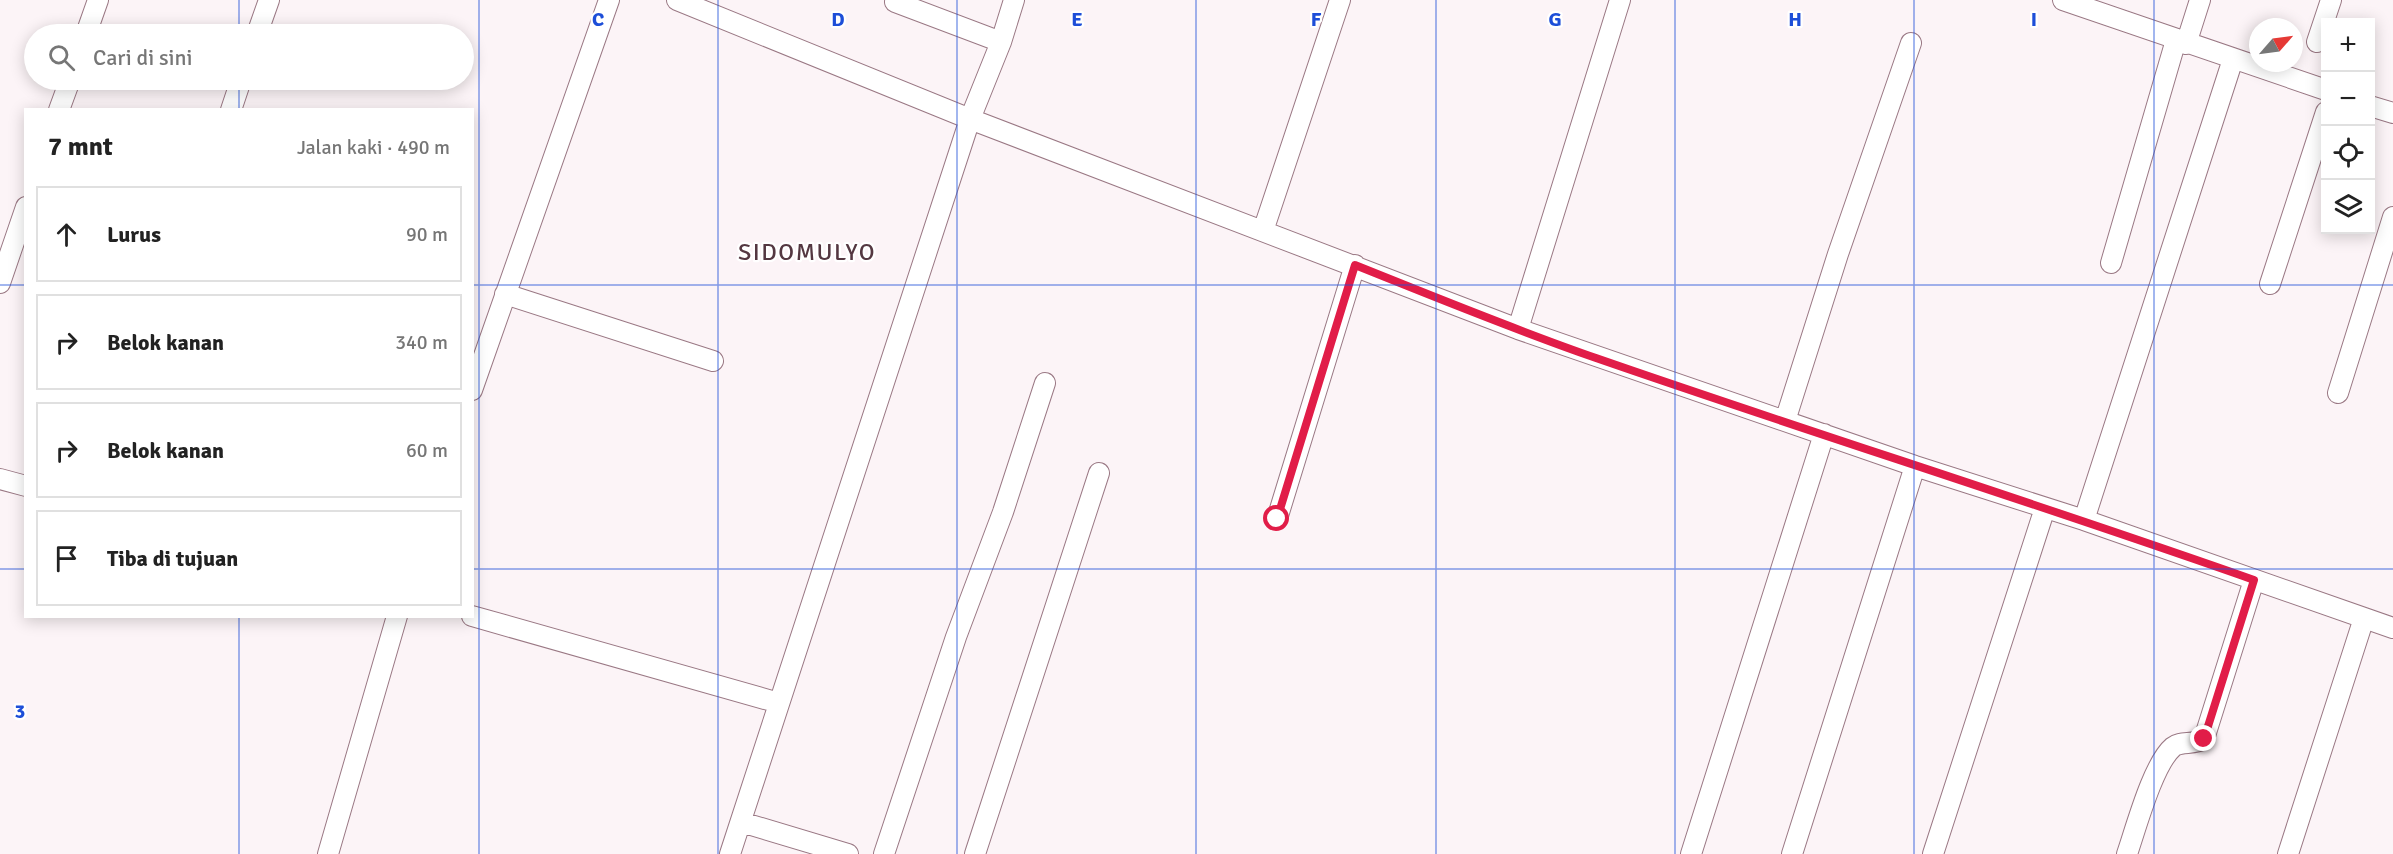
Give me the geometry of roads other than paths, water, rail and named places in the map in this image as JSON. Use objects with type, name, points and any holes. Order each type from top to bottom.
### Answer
[{"type":"street","points":[[90,24],[98,0]]},
{"type":"street","points":[[261,24],[269,0]]},
{"type":"street","points":[[474,384],[609,0]]},
{"type":"street","points":[[677,0],[970,119],[1518,329],[1915,466],[2084,520],[2393,628]]},
{"type":"street","points":[[730,854],[970,119],[1001,42],[1014,0]]},
{"type":"street","points":[[1263,231],[1340,0]]},
{"type":"street","points":[[1518,329],[1620,0]]},
{"type":"street","points":[[2063,0],[2179,44],[2229,72],[2321,89]]},
{"type":"street","points":[[2110,263],[2168,68],[2200,0]]},
{"type":"street","points":[[2317,42],[2331,0]]},
{"type":"street","points":[[895,2],[1001,42]]},
{"type":"street","points":[[1785,421],[1838,254],[1911,43]]},
{"type":"street","points":[[2084,520],[2229,72]]},
{"type":"street","points":[[60,108],[66,90]]},
{"type":"street","points":[[232,108],[238,90]]},
{"type":"street","points":[[2375,108],[2393,113]]},
{"type":"street","points":[[2270,284],[2321,126]]},
{"type":"street","points":[[0,283],[24,213]]},
{"type":"street","points":[[2338,393],[2393,217]]},
{"type":"street","points":[[1277,519],[1355,265]]},
{"type":"street","points":[[505,294],[713,361]]},
{"type":"street","points":[[884,854],[956,637],[1003,512],[1045,383]]},
{"type":"street","points":[[1691,854],[1824,434]]},
{"type":"street","points":[[1792,854],[1915,466]]},
{"type":"street","points":[[975,854],[1099,473]]},
{"type":"street","points":[[0,479],[24,485]]},
{"type":"street","points":[[1933,854],[2045,508]]},
{"type":"street","points":[[2127,854],[2158,768],[2172,747],[2196,744],[2204,739],[2254,580]]},
{"type":"street","points":[[474,617],[779,703]]},
{"type":"street","points":[[328,854],[396,618]]},
{"type":"street","points":[[2288,854],[2364,618]]},
{"type":"street","points":[[741,822],[848,854]]},
{"type":"district","name":"SIDOMULYO","points":[[807,252]]}]
